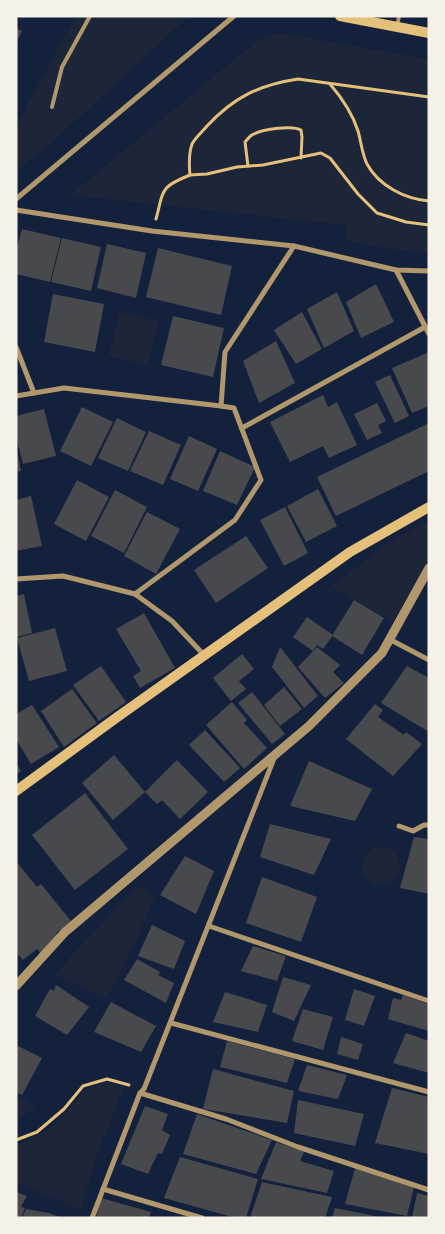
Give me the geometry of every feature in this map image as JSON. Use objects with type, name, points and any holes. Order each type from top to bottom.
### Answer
[{"type":"main road","points":[[340,16],[398,22],[429,33]]},
{"type":"main road","points":[[16,791],[350,552],[429,507]]},
{"type":"street","points":[[16,199],[234,16]]},
{"type":"street","points":[[16,210],[152,231],[294,246],[396,270],[429,270]]},
{"type":"street","points":[[221,406],[225,352],[294,246]]},
{"type":"street","points":[[396,270],[429,334]]},
{"type":"street","points":[[242,428],[425,326]]},
{"type":"street","points":[[16,347],[34,394]]},
{"type":"street","points":[[16,396],[64,388],[234,408],[261,480],[235,520],[135,594]]},
{"type":"street","points":[[16,986],[65,932],[309,726],[382,653],[429,568]]},
{"type":"street","points":[[16,579],[63,576],[135,594],[172,621],[205,655]]},
{"type":"street","points":[[389,639],[429,660]]},
{"type":"street","points":[[92,1218],[277,754]]},
{"type":"street","points":[[399,826],[413,831],[424,825],[429,825]]},
{"type":"street","points":[[209,926],[429,1001]]},
{"type":"street","points":[[170,1023],[429,1092]]},
{"type":"street","points":[[142,1091],[226,1119],[298,1147],[429,1190]]},
{"type":"street","points":[[104,1189],[202,1218]]},
{"type":"lane","points":[[52,107],[62,67],[90,16]]},
{"type":"path","points":[[190,175],[189,162],[192,143],[215,118],[241,96],[277,82],[298,79],[429,97]]},
{"type":"path","points":[[330,83],[346,105],[357,130],[367,165],[380,180],[402,195],[429,201]]},
{"type":"path","points":[[248,166],[245,142],[252,134],[270,129],[296,127],[301,130],[301,158]]},
{"type":"path","points":[[152,231],[164,189],[172,182],[190,175],[207,174],[321,154],[330,158],[358,194],[377,212],[406,222],[429,225]]},
{"type":"path","points":[[16,1140],[37,1132],[64,1109],[84,1086],[107,1079],[142,1091]]},
{"type":"shaded area","points":[[76,16],[189,16],[49,145],[16,171],[16,126]]},
{"type":"shaded area","points":[[279,33],[429,59],[429,253],[384,248],[347,240],[345,225],[70,195],[246,50],[263,38]]},
{"type":"shaded area","points":[[120,312],[158,321],[148,365],[109,356]]},
{"type":"shaded area","points":[[429,521],[429,561],[393,621],[331,587],[388,543]]},
{"type":"shaded area","points":[[381,847],[394,853],[400,866],[394,879],[381,885],[368,879],[362,866],[368,853]]},
{"type":"shaded area","points":[[137,886],[155,895],[137,940],[107,998],[54,975]]},
{"type":"shaded area","points":[[106,1082],[124,1087],[96,1158],[81,1210],[16,1182],[16,1146],[46,1131],[73,1106],[84,1089]]},
{"type":"shaded area","points":[[16,1096],[36,1106],[16,1122]]},
{"type":"building","points":[[16,28],[22,31],[16,44]]},
{"type":"building","points":[[22,229],[61,238],[50,282],[16,274],[16,251]]},
{"type":"building","points":[[62,238],[101,247],[91,291],[51,282]]},
{"type":"building","points":[[107,244],[146,253],[136,298],[97,288]]},
{"type":"building","points":[[158,248],[232,266],[221,315],[146,297]]},
{"type":"building","points":[[376,284],[394,322],[361,338],[346,302]]},
{"type":"building","points":[[337,292],[354,331],[324,348],[307,309]]},
{"type":"building","points":[[53,294],[104,304],[95,352],[44,342]]},
{"type":"building","points":[[302,312],[322,349],[296,364],[274,330]]},
{"type":"building","points":[[173,316],[224,328],[213,377],[161,365]]},
{"type":"building","points":[[276,341],[295,383],[259,403],[243,361]]},
{"type":"building","points":[[429,352],[429,406],[412,413],[392,368]]},
{"type":"building","points":[[390,375],[409,416],[395,423],[375,382]]},
{"type":"building","points":[[323,395],[328,407],[337,402],[357,445],[329,458],[323,446],[290,462],[270,422]]},
{"type":"building","points":[[377,403],[386,421],[378,425],[382,433],[367,440],[354,414]]},
{"type":"building","points":[[82,407],[113,422],[91,466],[60,451]]},
{"type":"building","points":[[44,409],[56,456],[23,464],[16,436],[16,416]]},
{"type":"building","points":[[117,418],[146,432],[128,471],[98,458]]},
{"type":"building","points":[[429,423],[429,471],[336,516],[317,477]]},
{"type":"building","points":[[149,431],[181,445],[163,485],[130,471]]},
{"type":"building","points":[[189,436],[217,449],[198,491],[170,479]]},
{"type":"building","points":[[220,451],[255,467],[237,505],[203,491]]},
{"type":"building","points":[[16,452],[21,471],[16,472]]},
{"type":"building","points":[[77,480],[109,497],[86,541],[54,524]]},
{"type":"building","points":[[318,489],[337,526],[306,542],[287,506]]},
{"type":"building","points":[[115,490],[147,507],[124,553],[91,536]]},
{"type":"building","points":[[31,496],[42,546],[16,551],[16,500]]},
{"type":"building","points":[[285,507],[308,553],[284,566],[260,520]]},
{"type":"building","points":[[147,512],[180,529],[156,574],[124,556]]},
{"type":"building","points":[[246,536],[268,568],[216,603],[194,570]]},
{"type":"building","points":[[24,594],[32,633],[16,637],[16,596]]},
{"type":"building","points":[[354,600],[384,618],[362,655],[332,636]]},
{"type":"building","points":[[144,613],[175,668],[140,688],[133,676],[141,671],[116,629]]},
{"type":"building","points":[[307,617],[333,635],[323,649],[317,645],[313,651],[293,637]]},
{"type":"building","points":[[55,628],[67,671],[29,681],[17,638]]},
{"type":"building","points":[[280,647],[318,696],[304,708],[272,667]]},
{"type":"building","points":[[317,647],[340,665],[333,672],[344,683],[325,698],[298,667]]},
{"type":"building","points":[[242,654],[254,669],[239,681],[246,689],[231,701],[213,678]]},
{"type":"building","points":[[101,666],[126,702],[99,721],[73,685]]},
{"type":"building","points":[[407,666],[429,678],[429,732],[381,703]]},
{"type":"building","points":[[284,687],[302,709],[280,726],[264,705]]},
{"type":"building","points":[[72,689],[97,723],[64,747],[41,711]]},
{"type":"building","points":[[252,692],[285,734],[272,744],[238,703]]},
{"type":"building","points":[[232,702],[247,720],[244,723],[267,748],[244,769],[206,725]]},
{"type":"building","points":[[375,704],[383,710],[378,717],[404,735],[406,732],[422,744],[393,776],[346,739]]},
{"type":"building","points":[[32,705],[59,747],[31,764],[16,739],[16,714]]},
{"type":"building","points":[[205,730],[240,768],[224,782],[189,745]]},
{"type":"building","points":[[114,755],[145,792],[113,820],[82,783]]},
{"type":"building","points":[[177,760],[208,792],[180,819],[162,800],[157,804],[145,792]]},
{"type":"building","points":[[309,761],[372,789],[355,821],[290,806]]},
{"type":"building","points":[[16,763],[21,771],[16,774]]},
{"type":"building","points":[[85,793],[128,849],[75,890],[32,835]]},
{"type":"building","points":[[270,824],[331,839],[314,875],[260,857]]},
{"type":"building","points":[[414,837],[429,839],[429,894],[400,888]]},
{"type":"building","points":[[185,856],[214,871],[196,914],[160,895]]},
{"type":"building","points":[[16,861],[37,887],[41,884],[71,921],[56,933],[59,938],[41,954],[37,949],[23,960],[16,952]]},
{"type":"building","points":[[262,877],[317,897],[301,942],[246,923]]},
{"type":"building","points":[[152,925],[185,941],[174,969],[138,956]]},
{"type":"building","points":[[253,946],[286,956],[277,981],[241,971]]},
{"type":"building","points":[[137,959],[160,972],[158,975],[174,983],[166,1003],[124,980]]},
{"type":"building","points":[[283,977],[311,985],[294,1021],[272,1012]]},
{"type":"building","points":[[56,985],[89,1007],[67,1035],[35,1016],[50,989],[54,991]]},
{"type":"building","points":[[354,989],[375,996],[364,1026],[345,1020]]},
{"type":"building","points":[[225,992],[267,1005],[258,1032],[213,1022]]},
{"type":"building","points":[[403,995],[429,1004],[429,1031],[388,1019],[393,998],[401,1000]]},
{"type":"building","points":[[111,1002],[156,1026],[141,1052],[94,1032]]},
{"type":"building","points":[[303,1009],[333,1017],[323,1050],[292,1041]]},
{"type":"building","points":[[406,1033],[429,1041],[429,1073],[393,1063]]},
{"type":"building","points":[[341,1037],[363,1044],[358,1060],[337,1054]]},
{"type":"building","points":[[227,1041],[295,1059],[287,1083],[220,1067]]},
{"type":"building","points":[[16,1045],[42,1058],[22,1095],[16,1092]]},
{"type":"building","points":[[307,1065],[347,1075],[338,1099],[298,1091]]},
{"type":"building","points":[[213,1069],[294,1091],[287,1123],[203,1109]]},
{"type":"building","points":[[392,1088],[429,1097],[429,1154],[375,1143]]},
{"type":"building","points":[[298,1100],[364,1114],[355,1146],[294,1133]]},
{"type":"building","points":[[145,1106],[168,1114],[162,1130],[170,1135],[162,1154],[158,1153],[148,1174],[121,1164]]},
{"type":"building","points":[[197,1114],[272,1140],[256,1174],[183,1154]]},
{"type":"building","points":[[276,1142],[304,1152],[300,1161],[334,1171],[327,1193],[261,1179]]},
{"type":"building","points":[[180,1157],[258,1179],[246,1218],[236,1218],[164,1198]]},
{"type":"building","points":[[355,1168],[414,1187],[407,1216],[345,1204]]},
{"type":"building","points":[[262,1182],[332,1197],[325,1218],[250,1218]]},
{"type":"building","points":[[16,1192],[27,1196],[21,1207],[25,1208],[21,1218],[16,1218]]},
{"type":"building","points":[[417,1193],[429,1196],[429,1218],[412,1218]]},
{"type":"building","points":[[101,1198],[151,1212],[149,1218],[96,1218]]},
{"type":"building","points":[[335,1208],[380,1217],[380,1218],[332,1218]]},
{"type":"building","points":[[26,1209],[49,1213],[62,1218],[22,1218]]}]
